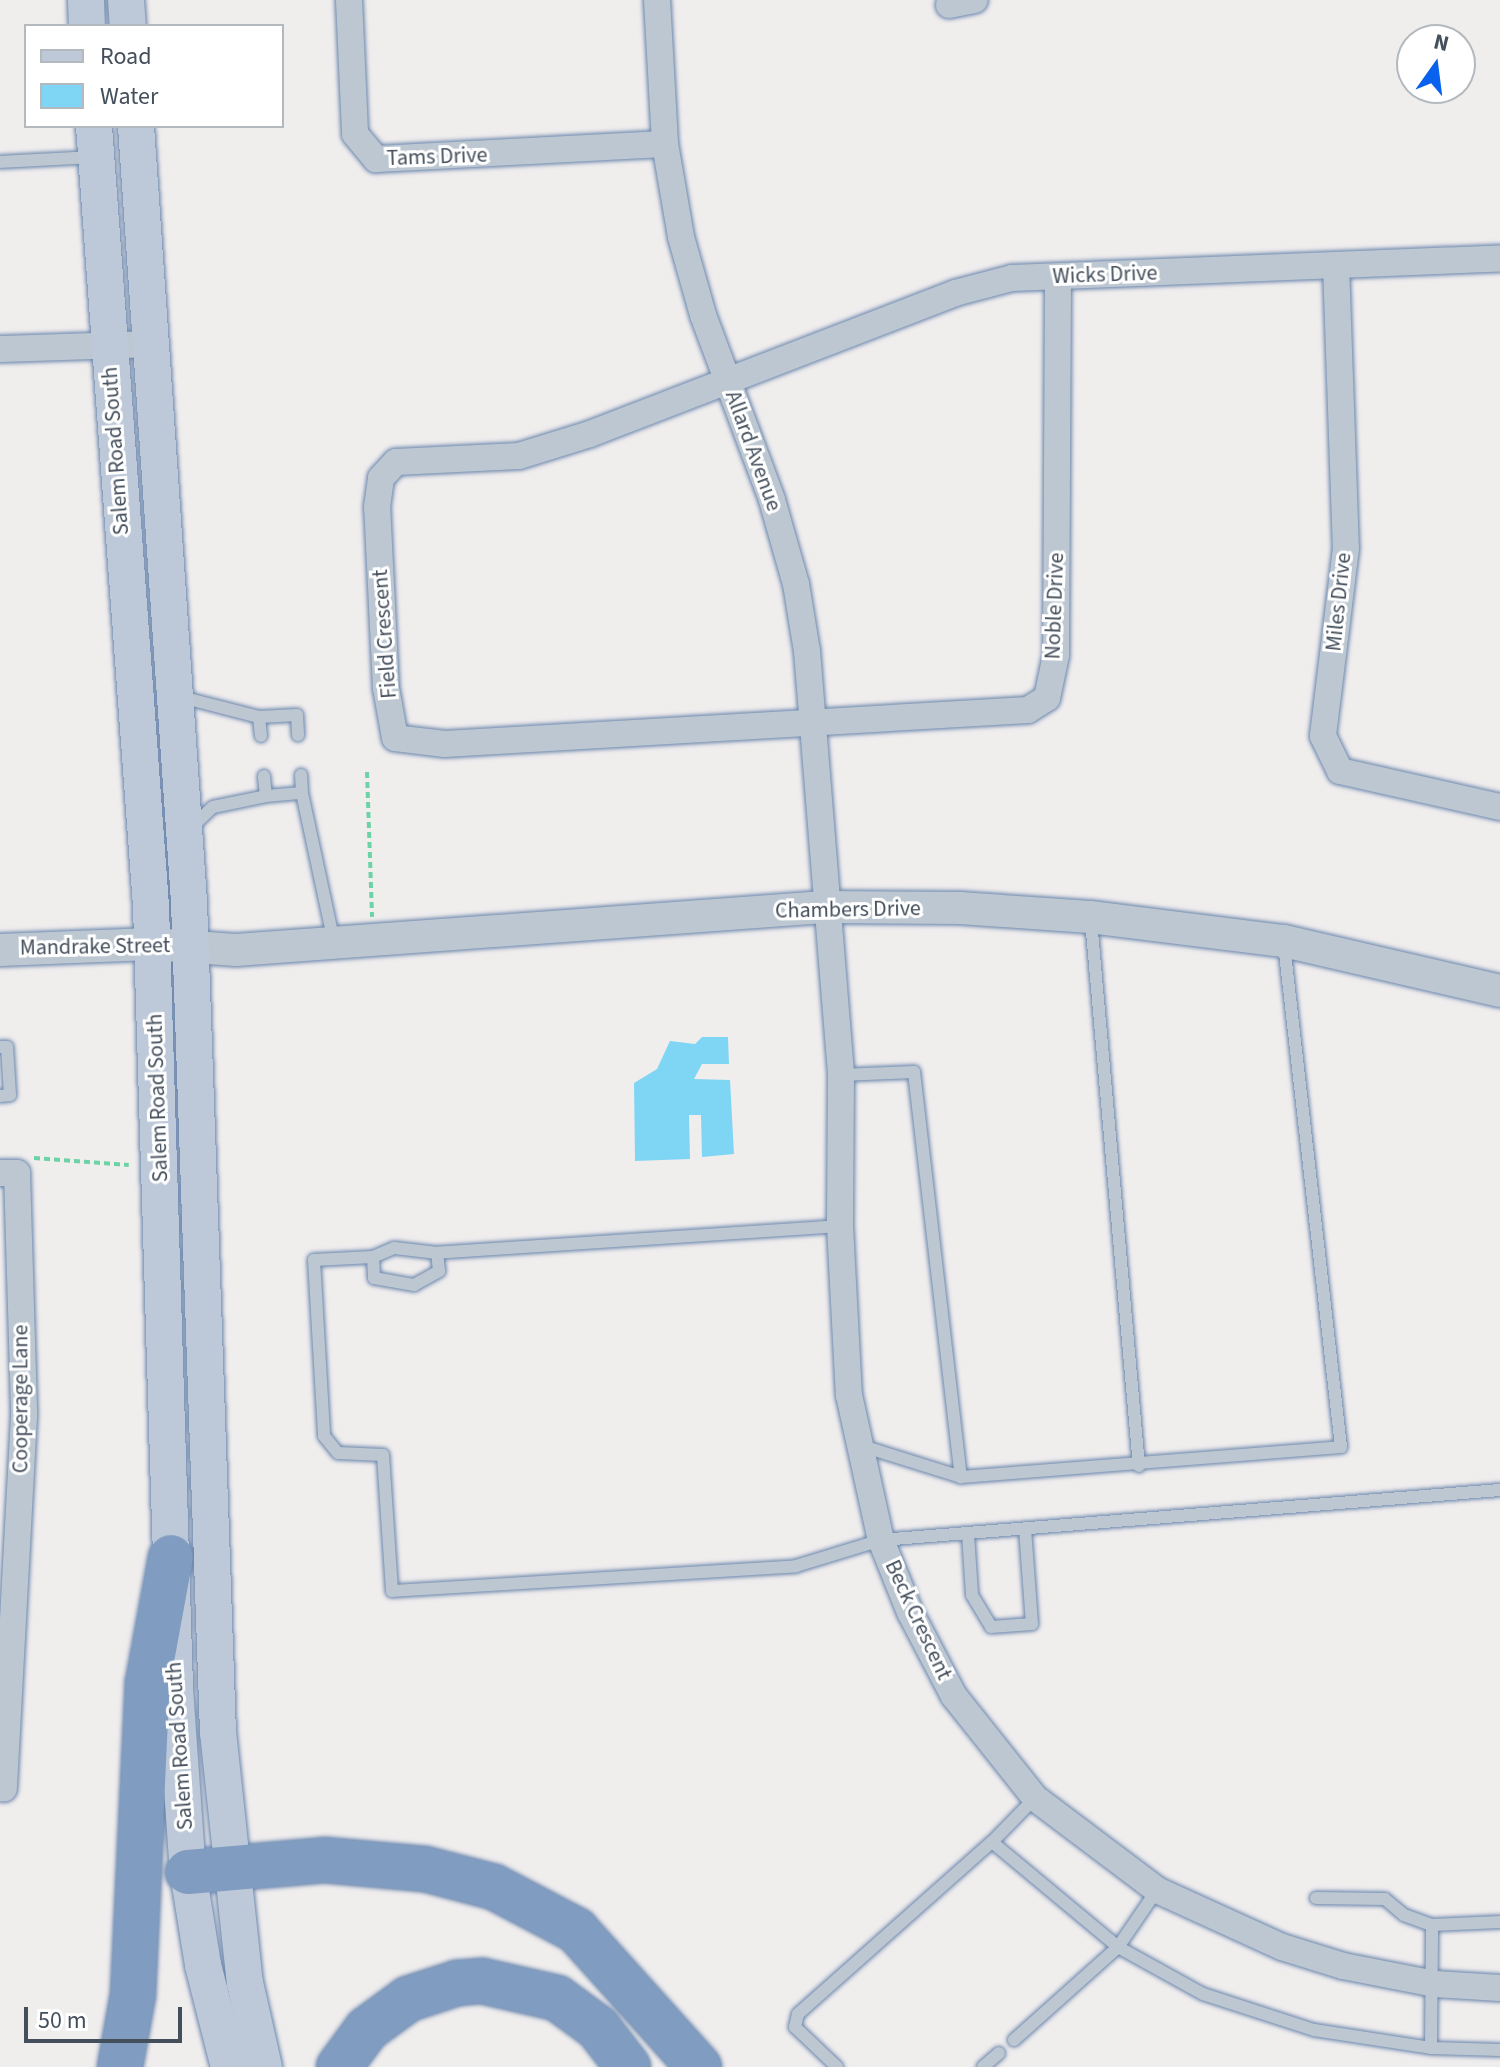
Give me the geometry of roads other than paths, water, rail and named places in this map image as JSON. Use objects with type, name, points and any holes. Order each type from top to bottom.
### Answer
[{"type":"highway","points":[[120,2067],[133,1995],[148,1682],[171,1557]]},
{"type":"highway","points":[[188,1872],[324,1860],[425,1869],[494,1887],[576,1930],[699,2067]]},
{"type":"highway","points":[[339,2067],[367,2029],[408,1999],[444,1986],[482,1981],[508,1983],[557,1998],[598,2028],[628,2067]]},
{"type":"main road","points":[[86,0],[87,24]]},
{"type":"main road","points":[[126,0],[128,24]]},
{"type":"main road","name":"Salem Road South","points":[[136,128],[190,946],[218,1732],[245,1983],[264,2067]]},
{"type":"main road","name":"Salem Road South","points":[[95,142],[151,944],[171,1557],[188,1872],[203,1965],[229,2067]]},
{"type":"street","name":"Tams Drive","points":[[349,0],[355,134],[376,159],[665,144]]},
{"type":"street","name":"Allard Avenue","points":[[657,0],[665,144],[681,237],[796,584],[813,721],[824,907]]},
{"type":"street","points":[[949,5],[975,0]]},
{"type":"street","name":"Wicks Drive","points":[[728,381],[955,293],[1012,278],[1500,258]]},
{"type":"street","name":"Miles Drive","points":[[1336,265],[1346,548],[1323,736],[1340,771],[1500,807]]},
{"type":"street","name":"Noble Drive","points":[[813,721],[1028,710],[1047,698],[1056,655],[1058,277]]},
{"type":"street","points":[[0,349],[148,344]]},
{"type":"street","name":"Field Crescent","points":[[728,381],[519,456],[396,462],[381,478],[377,507],[386,688],[395,738],[445,744],[813,721]]},
{"type":"street","name":"Chambers Drive","points":[[190,946],[236,950],[335,944],[824,907],[960,908],[1090,917],[1284,941],[1500,991]]},
{"type":"street","name":"Beck Crescent","points":[[824,907],[841,1075],[840,1226],[849,1395],[881,1540],[910,1612],[954,1696],[1035,1798],[1157,1890],[1282,1947],[1343,1966],[1435,1984],[1500,1988]]},
{"type":"street","name":"Mandrake Street","points":[[0,950],[151,944],[190,946]]},
{"type":"street","name":"Cooperage Lane","points":[[0,1173],[17,1173],[24,1416],[7,1641],[4,1788]]},
{"type":"lane","points":[[0,162],[95,142]]},
{"type":"lane","points":[[174,695],[259,717],[297,715],[298,735]]},
{"type":"lane","points":[[259,717],[261,736]]},
{"type":"lane","points":[[301,775],[302,793],[335,944]]},
{"type":"lane","points":[[264,776],[266,796]]},
{"type":"lane","points":[[184,835],[213,807],[266,796],[302,793]]},
{"type":"lane","points":[[1090,917],[1139,1466]]},
{"type":"lane","points":[[859,1445],[961,1477],[1139,1466],[1341,1447],[1284,941]]},
{"type":"lane","points":[[0,1047],[7,1047],[10,1095],[0,1096]]},
{"type":"lane","points":[[841,1075],[914,1072],[961,1477]]},
{"type":"lane","points":[[840,1226],[437,1253],[394,1248],[373,1257],[314,1260],[324,1436],[338,1453],[383,1455],[392,1591],[796,1566],[881,1540],[1500,1490]]},
{"type":"lane","points":[[373,1257],[374,1278],[414,1285],[439,1271],[437,1253]]},
{"type":"lane","points":[[968,1534],[972,1595],[991,1627],[1032,1624],[1025,1529]]},
{"type":"lane","points":[[837,2067],[795,2027],[798,2014],[992,1842],[1035,1798]]},
{"type":"lane","points":[[992,1842],[1118,1947],[1203,1994],[1314,2030],[1431,2048],[1500,2050]]},
{"type":"lane","points":[[1014,2040],[1118,1947],[1157,1890]]},
{"type":"lane","points":[[1316,1898],[1385,1899],[1404,1915],[1432,1925],[1500,1922]]},
{"type":"lane","points":[[1431,2048],[1435,1984],[1432,1925]]},
{"type":"lane","points":[[983,2067],[999,2053]]},
{"type":"water","points":[[702,1037],[728,1037],[729,1064],[702,1064],[694,1079],[730,1080],[734,1154],[702,1157],[701,1115],[689,1115],[690,1159],[635,1161],[634,1083],[657,1069],[670,1041],[695,1044]]}]
